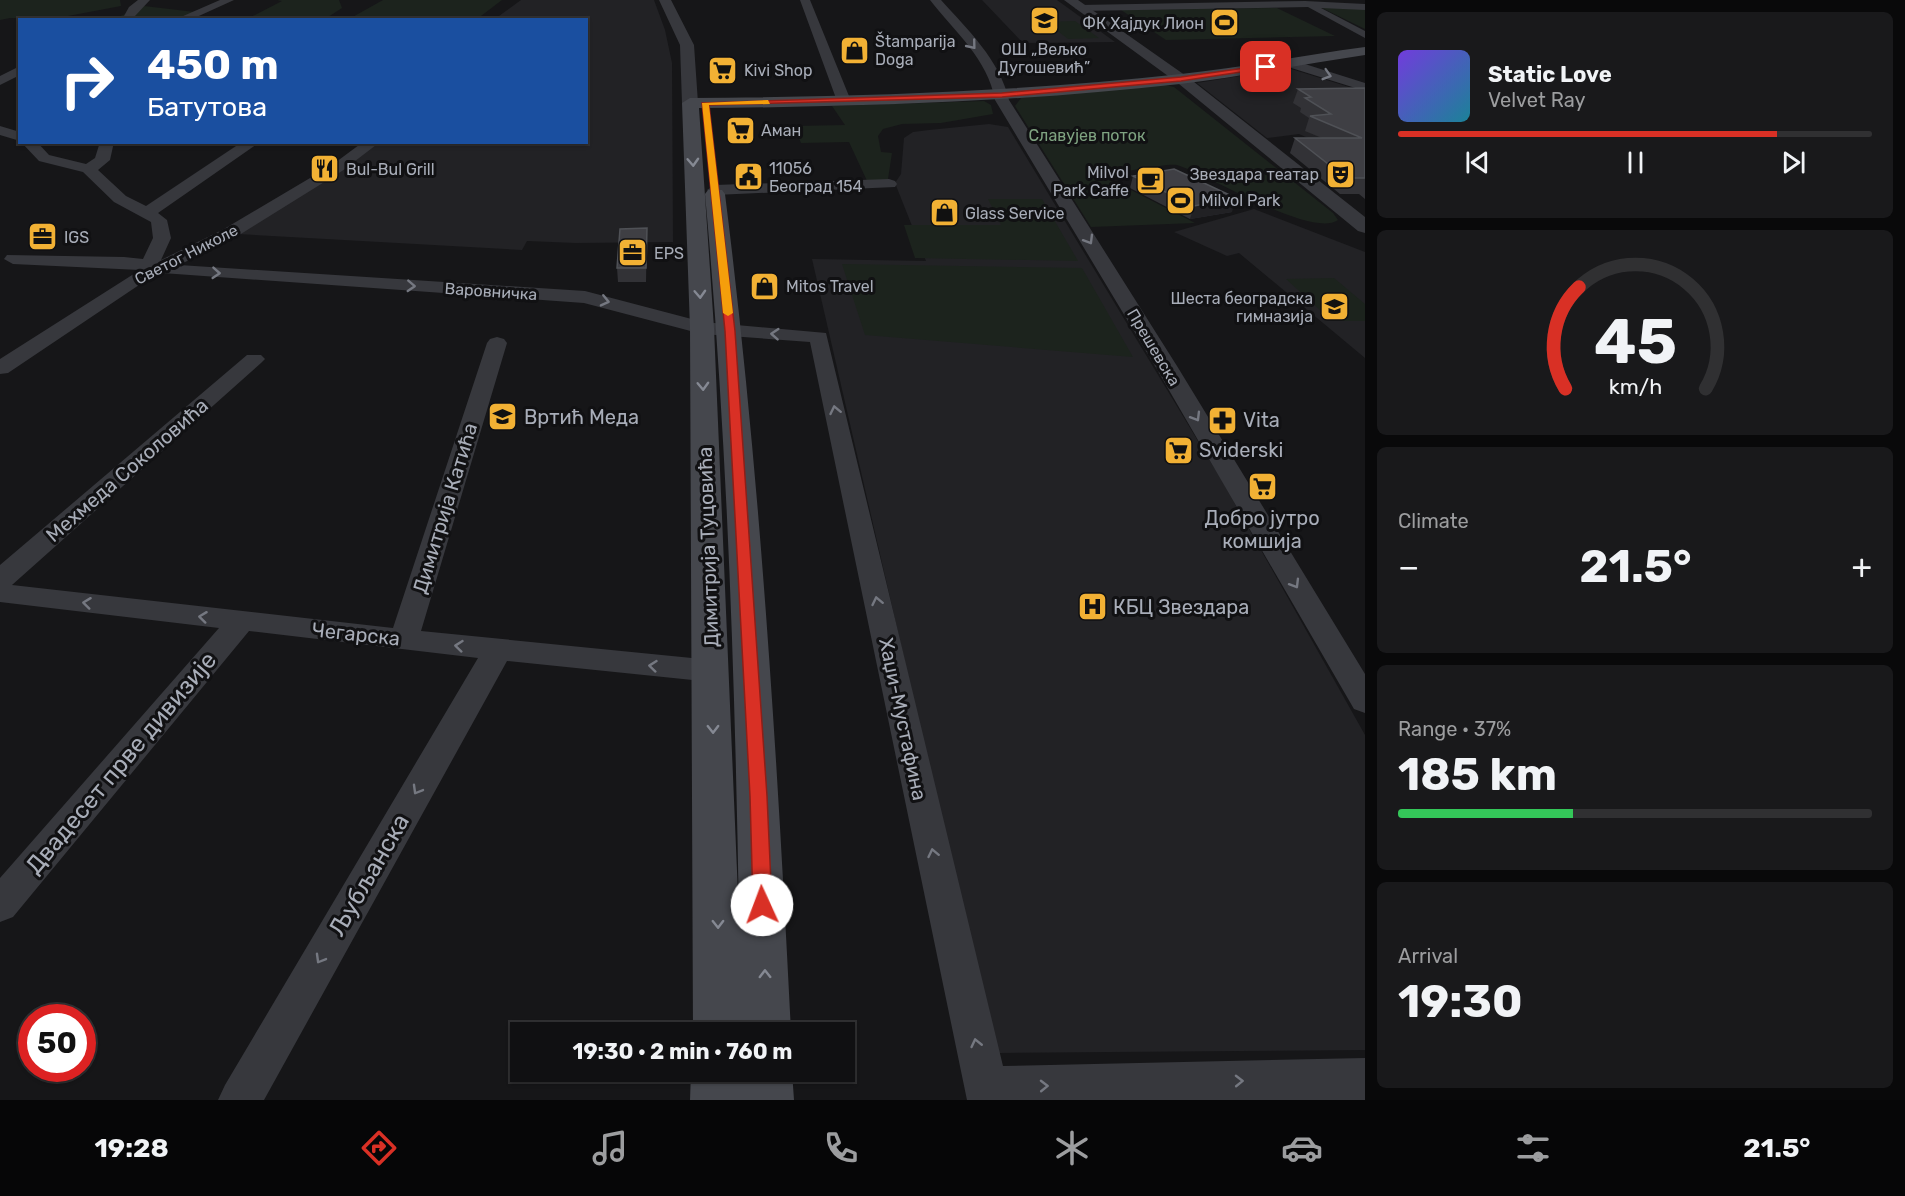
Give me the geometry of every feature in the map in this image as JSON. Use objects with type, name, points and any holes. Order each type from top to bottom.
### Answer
[{"type":"main road","points":[[698,103],[844,101],[1002,95],[1181,79],[1365,52]]},
{"type":"main road","name":"Димитрија Туцовића","points":[[698,103],[715,190],[716,329],[712,671],[718,1022]]},
{"type":"main road","name":"Димитрија Туцовића","points":[[698,103],[758,796],[766,1022]]},
{"type":"main road","points":[[717,1082],[717,1100]]},
{"type":"main road","points":[[766,1082],[767,1100]]},
{"type":"street","points":[[131,18],[129,16],[131,11],[145,0]]},
{"type":"street","points":[[183,18],[229,0]]},
{"type":"street","name":"Димитрија Туцовића","points":[[666,0],[684,37],[698,103]]},
{"type":"street","points":[[805,0],[844,101]]},
{"type":"street","name":"Прешевска","points":[[935,0],[986,63],[1002,95],[1365,701]]},
{"type":"street","points":[[1197,0],[1209,6]]},
{"type":"street","points":[[1301,2],[1365,35]]},
{"type":"street","points":[[1075,4],[1209,6],[1301,2],[1365,7]]},
{"type":"street","points":[[1075,4],[1181,79],[1365,227]]},
{"type":"street","points":[[1289,63],[1365,87]]},
{"type":"street","points":[[0,68],[18,68]]},
{"type":"street","points":[[0,81],[18,69]]},
{"type":"street","points":[[0,130],[18,136]]},
{"type":"street","points":[[30,144],[44,158],[88,169],[120,199],[148,212],[162,225],[162,238],[152,260],[158,267]]},
{"type":"street","points":[[88,169],[102,160],[106,144]]},
{"type":"street","points":[[148,212],[250,144]]},
{"type":"street","name":"Светог Николе","points":[[0,368],[120,288],[230,233],[337,168],[370,144]]},
{"type":"street","points":[[715,190],[889,184]]},
{"type":"street","name":"Варовничка","points":[[13,259],[114,262],[183,271],[585,297],[716,329],[819,337]]},
{"type":"street","name":"Хаџи-Мустафина","points":[[819,337],[987,1094]]},
{"type":"street","name":"Димитрија Катића","points":[[404,639],[497,343]]},
{"type":"street","name":"Мехмеда Соколовића","points":[[0,580],[254,359]]},
{"type":"street","name":"Чегарска","points":[[0,593],[498,650],[712,671]]},
{"type":"street","name":"Двадесет прве дивизије","points":[[0,905],[242,621]]},
{"type":"street","name":"Љубљанска","points":[[240,1100],[498,650]]},
{"type":"street","points":[[987,1094],[1365,1080]]},
{"type":"shaded area","points":[[521,0],[654,0],[665,30],[672,63],[673,242],[527,241],[522,250],[238,234],[373,144],[588,144],[588,18],[496,18]]},
{"type":"shaded area","name":"ОШ „Вељко Дугошевић”","points":[[982,0],[1057,0],[1115,42],[1023,43]]},
{"type":"shaded area","points":[[1288,68],[1365,92],[1326,146],[1299,134],[1267,138],[1197,83]]},
{"type":"shaded area","name":"КБЦ Звездара","points":[[989,124],[1008,127],[1221,479],[1365,735],[1365,1050],[999,1053],[968,936],[812,259],[926,261],[895,183],[901,174],[904,138],[913,132]]},
{"type":"shaded area","name":"Шеста београдска гимназија","points":[[1254,209],[1365,252],[1365,358],[1239,253],[1227,256],[1174,232]]},
{"type":"green space","points":[[0,0],[120,0],[121,6],[57,18],[0,20]]},
{"type":"green space","points":[[277,0],[339,0],[342,8],[327,18],[249,18],[282,1]]},
{"type":"green space","points":[[383,0],[502,0],[478,18],[351,18]]},
{"type":"green space","points":[[144,6],[195,12],[181,18],[116,18]]},
{"type":"green space","points":[[1318,6],[1365,8],[1365,29]]},
{"type":"green space","name":"ФК Хајдук Лион","points":[[1277,8],[1335,36],[1166,40],[1121,10]]},
{"type":"green space","points":[[1075,21],[1099,38],[1068,39],[1046,22]]},
{"type":"green space","name":"Славујев поток","points":[[1160,84],[1174,87],[1333,213],[1338,220],[1325,223],[1306,221],[1259,203],[1192,171],[1172,165],[1104,176],[1195,223],[1091,227],[1015,106],[1021,98]]},
{"type":"green space","points":[[984,101],[991,105],[993,114],[941,123],[902,124],[883,129],[878,136],[881,152],[892,153],[888,179],[868,183],[849,142],[801,143],[794,126],[845,125],[832,106]]},
{"type":"green space","points":[[988,199],[1042,199],[1078,261],[915,258],[904,225],[1001,225]]},
{"type":"green space","points":[[842,264],[1082,268],[1133,357],[865,335]]},
{"type":"green space","points":[[1334,278],[1365,304],[1365,321],[1332,321],[1286,279]]},
{"type":"building","points":[[1365,88],[1365,178],[1346,178],[1295,138],[1362,138],[1310,116],[1331,114],[1305,98],[1311,97],[1298,89]]},
{"type":"building","points":[[1174,169],[1236,198],[1194,206],[1133,176]]},
{"type":"building","points":[[647,228],[646,268],[617,268],[620,229]]},
{"type":"slow traffic","points":[[728,313],[705,103],[768,102]]},
{"type":"place","name":"ОШ „Вељко Дугошевић”","points":[[1044,21]]},
{"type":"place","name":"ФК Хајдук Лион","points":[[1225,23]]},
{"type":"place","name":"Štamparija Doga","points":[[854,50]]},
{"type":"place","name":"Kivi Shop","points":[[723,70]]},
{"type":"place","name":"Аман","points":[[740,130]]},
{"type":"place","name":"Bul-Bul Grill","points":[[325,169]]},
{"type":"place","name":"Звездара театар","points":[[1340,174]]},
{"type":"place","name":"11056 Београд 154","points":[[748,177]]},
{"type":"place","name":"Milvol Park Caffe","points":[[1150,181]]},
{"type":"place","name":"Milvol Park","points":[[1180,200]]},
{"type":"place","name":"Glass Service","points":[[944,213]]},
{"type":"place","name":"IGS","points":[[43,237]]},
{"type":"place","name":"EPS","points":[[633,253]]},
{"type":"place","name":"Mitos Travel","points":[[765,286]]},
{"type":"place","name":"Шеста београдска гимназија","points":[[1334,307]]},
{"type":"place","name":"Вртић Меда","points":[[503,417]]},
{"type":"place","name":"Vita","points":[[1222,420]]},
{"type":"place","name":"Sviderski","points":[[1178,450]]},
{"type":"place","name":"Добро јутро комшија","points":[[1262,487]]},
{"type":"place","name":"КБЦ Звездара","points":[[1092,607]]},
{"type":"route","points":[[762,905],[758,796],[730,331],[705,103],[1002,95],[1181,79],[1266,67]]}]
